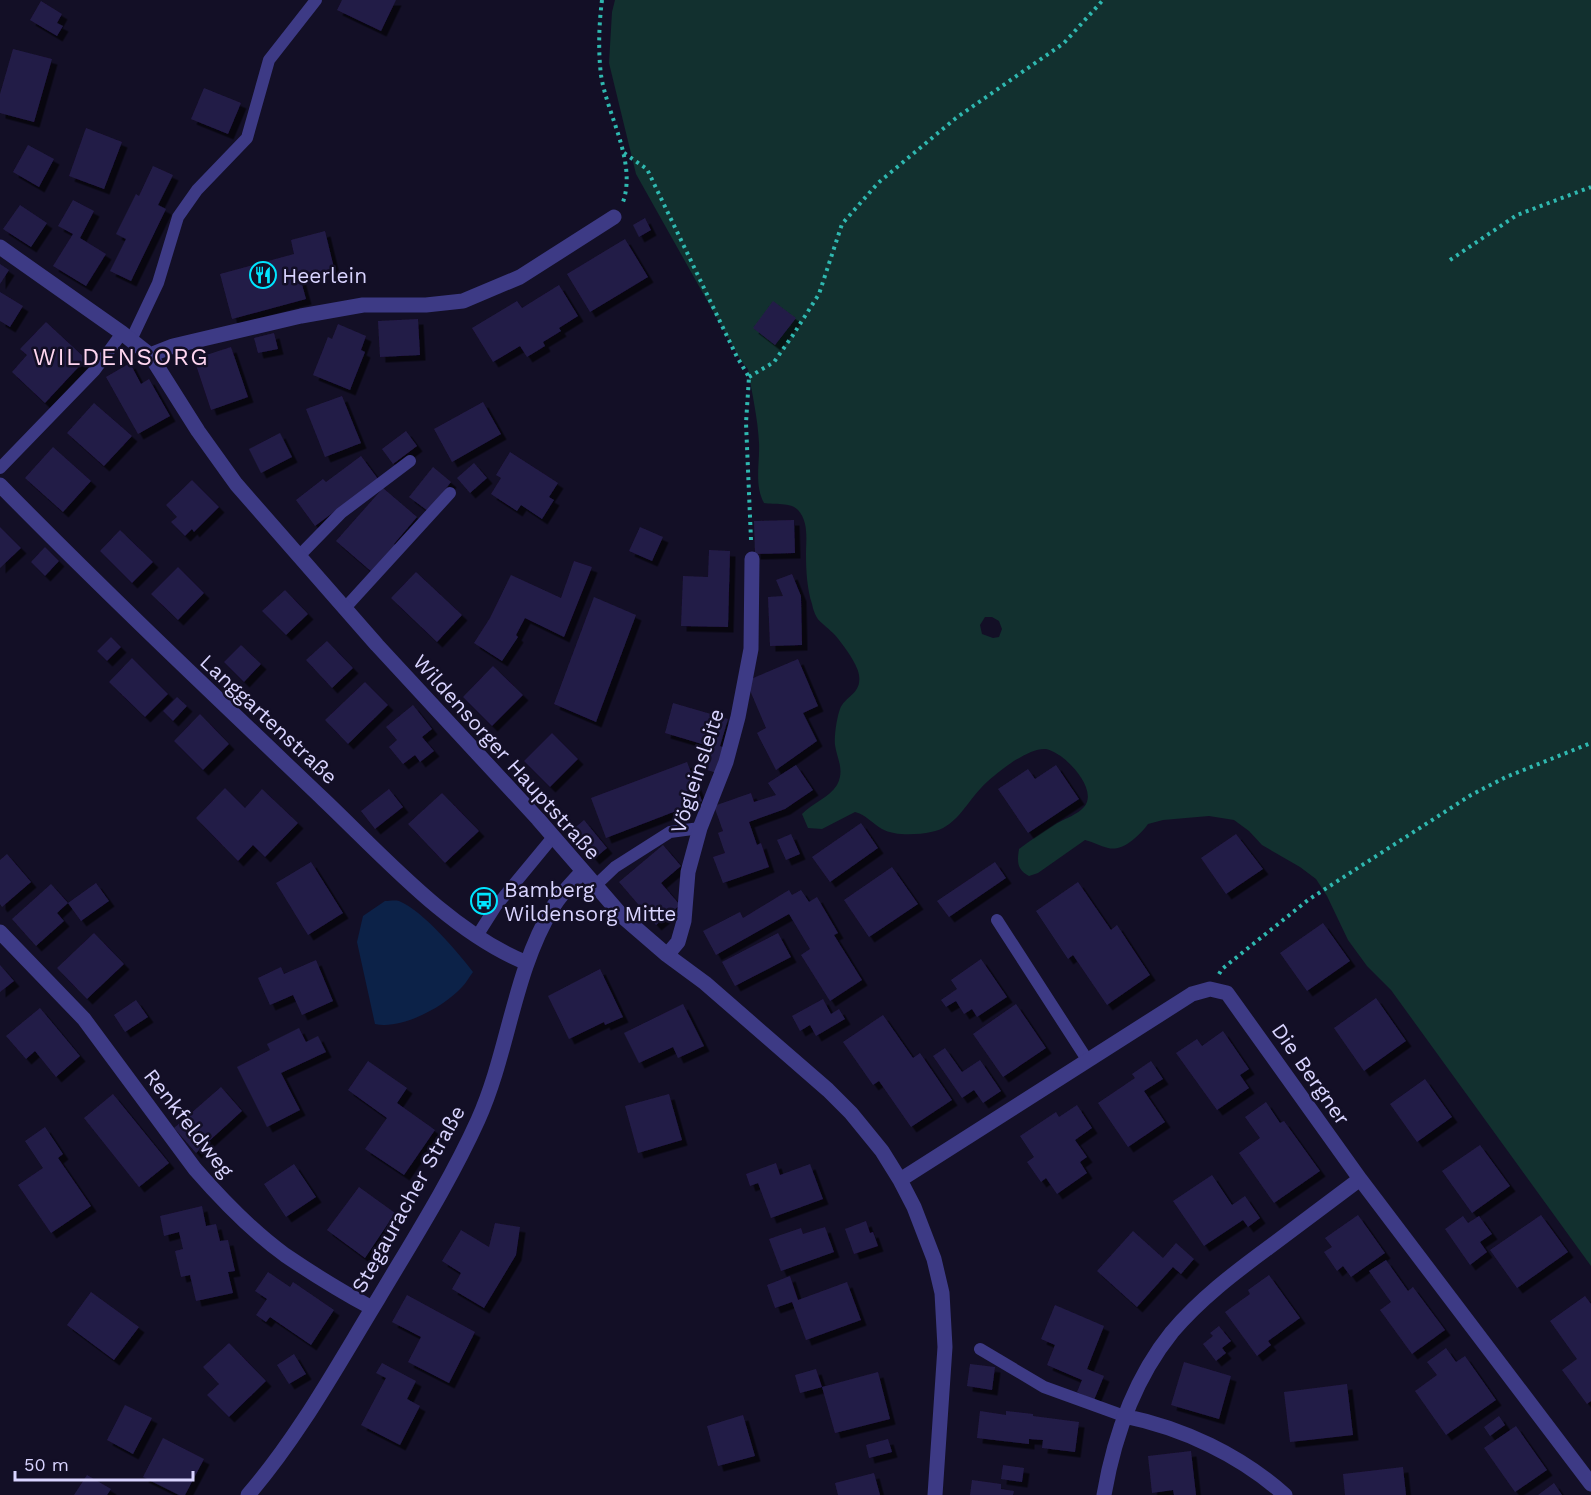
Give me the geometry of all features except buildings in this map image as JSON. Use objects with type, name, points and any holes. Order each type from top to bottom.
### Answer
[{"type":"street","points":[[150,356],[173,346],[196,340],[363,304],[426,305],[463,301],[520,277],[614,218]]},
{"type":"street","name":"Wildensorger Hauptstraße","points":[[0,247],[127,337],[150,356],[198,431],[236,484],[623,917],[828,1090],[882,1151],[900,1180],[924,1229],[942,1293],[945,1347],[935,1495]]},
{"type":"street","name":"Langgartenstraße","points":[[0,485],[208,691],[437,907],[492,947],[527,963]]},
{"type":"street","name":"Vögleinsleite","points":[[667,955],[678,942],[684,921],[687,872],[700,828],[726,762],[738,717],[751,649],[752,559]]},
{"type":"street","name":"Stegauracher Straße","points":[[248,1495],[294,1437],[453,1171],[490,1088],[538,933],[554,905],[582,872]]},
{"type":"street","name":"Renkfeldweg","points":[[0,932],[84,1019],[195,1169],[220,1197],[283,1254],[335,1288],[372,1308]]},
{"type":"street","points":[[900,1180],[1192,994],[1210,989]]},
{"type":"street","name":"Die Bergner","points":[[1210,989],[1227,993],[1360,1179],[1591,1484]]},
{"type":"street","points":[[1104,1495],[1124,1416],[1152,1360],[1172,1333],[1195,1307],[1230,1276],[1360,1179]]},
{"type":"street","points":[[1124,1416],[1179,1431],[1240,1461],[1285,1495]]},
{"type":"lane","points":[[0,468],[127,337],[158,284],[178,218],[197,190],[247,138],[268,60],[316,0]]},
{"type":"lane","points":[[299,556],[341,513],[410,461]]},
{"type":"lane","points":[[345,608],[450,493]]},
{"type":"lane","points":[[595,886],[615,867],[670,832],[700,828]]},
{"type":"lane","points":[[477,936],[496,906],[553,837]]},
{"type":"lane","points":[[997,920],[1089,1061]]},
{"type":"lane","points":[[980,1349],[1044,1387],[1124,1416]]},
{"type":"path","points":[[602,0],[599,32],[601,74],[607,103],[624,153],[627,186],[624,200],[614,218]]},
{"type":"path","points":[[749,377],[774,362],[793,335],[819,294],[842,224],[878,183],[956,118],[1064,43],[1102,0]]},
{"type":"path","points":[[624,153],[647,168],[737,357],[749,377],[746,423],[752,559]]},
{"type":"path","points":[[1450,260],[1517,215],[1591,187]]},
{"type":"path","points":[[1210,989],[1222,969],[1308,900],[1471,795],[1506,777],[1591,743]]},
{"type":"green space","points":[[615,0],[1591,0],[1591,1266],[1391,990],[1367,966],[1348,940],[1327,896],[1316,879],[1262,845],[1234,820],[1209,816],[1163,820],[1148,824],[1131,842],[1114,849],[1085,840],[1038,873],[1029,876],[1022,871],[1019,865],[1019,849],[1052,826],[1078,812],[1084,807],[1088,794],[1072,766],[1062,757],[1046,749],[1030,752],[1002,769],[981,788],[953,821],[939,830],[919,834],[893,833],[882,829],[855,812],[822,829],[808,828],[802,814],[830,793],[839,780],[840,769],[835,741],[837,722],[842,705],[856,691],[859,681],[858,670],[844,646],[815,614],[808,586],[806,531],[802,515],[795,507],[764,503],[761,496],[758,481],[758,434],[748,369],[741,361],[636,174],[609,63],[612,12]],"holes":[[[985,617],[992,617],[999,621],[1002,629],[999,637],[993,638],[982,634],[980,625]]]},
{"type":"water","points":[[385,901],[399,901],[418,913],[449,943],[473,972],[454,995],[433,1009],[397,1024],[385,1025],[375,1024],[357,942],[363,916]]},
{"type":"place","name":"Heerlein","points":[[263,275]]},
{"type":"place","name":"Bamberg Wildensorg Mitte","points":[[484,901]]},
{"type":"district","name":"WILDENSORG","points":[[121,357]]}]
